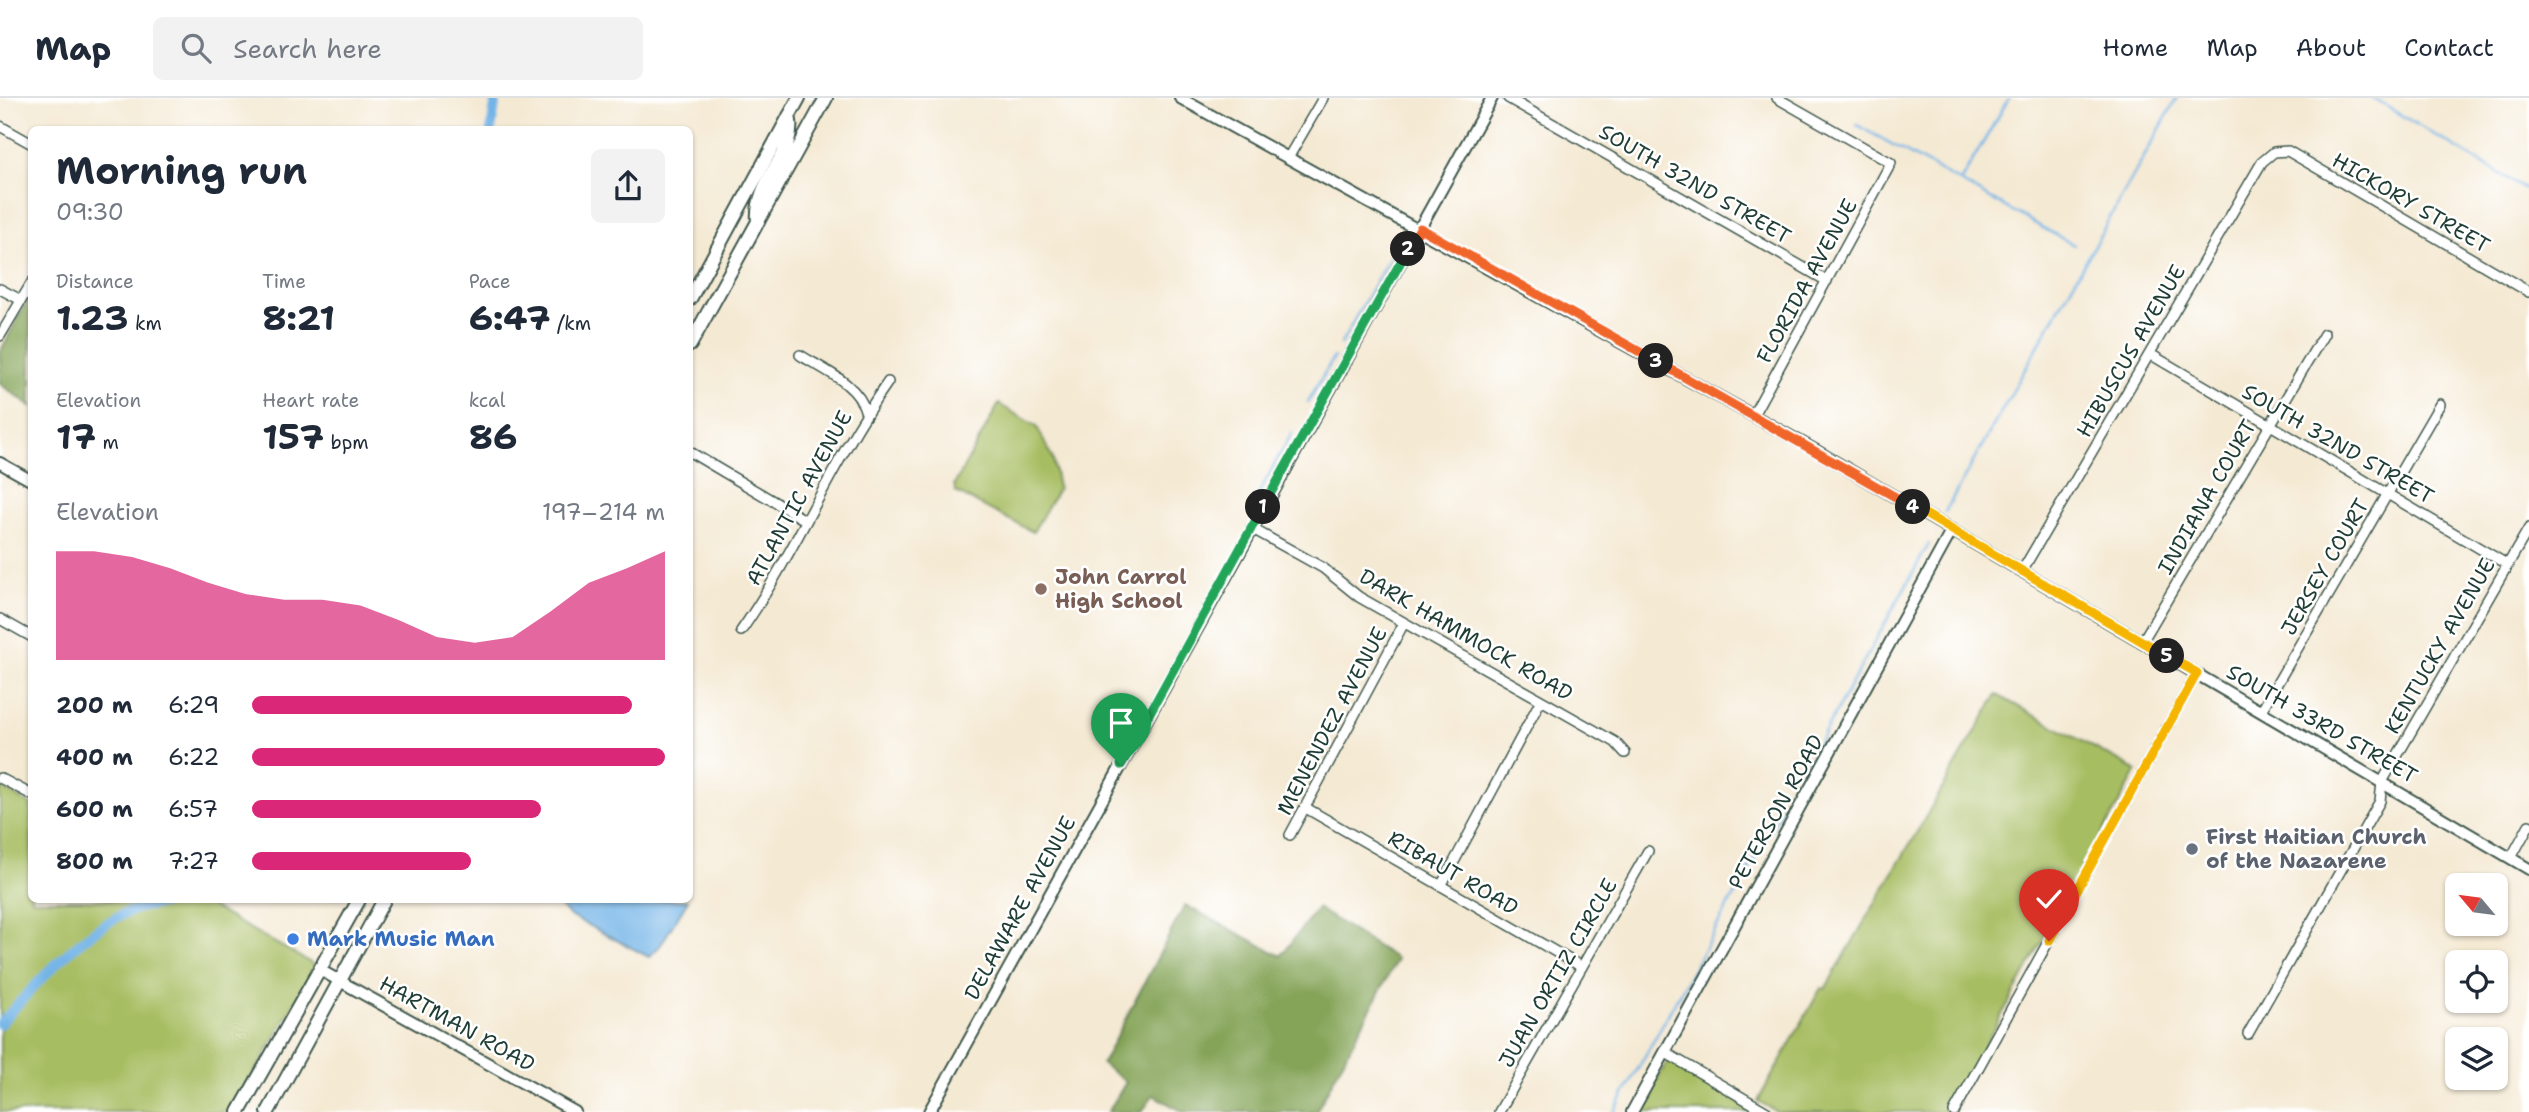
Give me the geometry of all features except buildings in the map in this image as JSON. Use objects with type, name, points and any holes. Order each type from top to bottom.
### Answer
[{"type":"main road","points":[[693,293],[799,98]]},
{"type":"main road","points":[[693,340],[826,98]]},
{"type":"main road","points":[[758,223],[759,198],[791,134],[789,116]]},
{"type":"main road","points":[[239,1112],[357,903]]},
{"type":"main road","points":[[268,1112],[382,903]]},
{"type":"street","name":"SOUTH 33RD STREET","points":[[1180,98],[1420,228],[1754,415],[2529,869]]},
{"type":"street","points":[[1289,158],[1323,98]]},
{"type":"street","name":"SOUTH 32ND STREET","points":[[1508,98],[1827,281]]},
{"type":"street","name":"FLORIDA AVENUE","points":[[1754,415],[1891,163],[1777,98]]},
{"type":"street","name":"DELAWARE AVENUE","points":[[929,1112],[1420,228],[1487,100]]},
{"type":"street","points":[[0,126],[28,142]]},
{"type":"street","name":"HICKORY STREET","points":[[2274,152],[2288,151],[2529,292]]},
{"type":"street","name":"HIBUSCUS AVENUE","points":[[2022,571],[2262,162],[2274,152]]},
{"type":"street","points":[[0,289],[21,300]]},
{"type":"street","points":[[0,337],[28,289]]},
{"type":"street","name":"INDIANA COURT","points":[[2142,642],[2323,334]]},
{"type":"street","name":"SOUTH 32ND STREET","points":[[2150,354],[2508,565]]},
{"type":"street","points":[[800,355],[847,385],[859,396],[866,413]]},
{"type":"street","name":"ATLANTIC AVENUE","points":[[741,631],[766,595],[866,413],[888,382]]},
{"type":"street","name":"JERSEY COURT","points":[[2261,711],[2440,404]]},
{"type":"street","points":[[693,454],[805,520]]},
{"type":"street","points":[[0,463],[28,479]]},
{"type":"street","name":"DARK HAMMOCK ROAD","points":[[1251,528],[1323,568],[1359,597],[1615,742],[1626,752]]},
{"type":"street","name":"KENTUCKY AVENUE","points":[[2249,1034],[2380,801],[2382,782],[2529,528]]},
{"type":"street","name":"PETERSON ROAD","points":[[1632,1112],[1952,530]]},
{"type":"street","points":[[0,619],[28,635]]},
{"type":"street","name":"MENENDEZ AVENUE","points":[[1290,835],[1404,623]]},
{"type":"street","points":[[1954,1112],[2197,673]]},
{"type":"street","points":[[1441,887],[1541,700]]},
{"type":"street","points":[[0,778],[28,793]]},
{"type":"street","name":"RIBAUT ROAD","points":[[1306,808],[1583,967]]},
{"type":"street","points":[[2511,858],[2529,825]]},
{"type":"street","name":"JUAN ORTIZ CIRCLE","points":[[1499,1112],[1648,851]]},
{"type":"street","name":"HARTMAN ROAD","points":[[320,970],[575,1112]]},
{"type":"street","points":[[1666,1053],[1767,1112]]},
{"type":"green space","points":[[28,299],[28,404],[0,384],[0,352]]},
{"type":"green space","points":[[999,404],[1037,427],[1053,459],[1058,489],[1033,532],[956,492],[954,485]]},
{"type":"green space","points":[[1997,695],[2137,771],[1948,1112],[1777,1112],[1758,1101],[1821,988],[1825,989]]},
{"type":"green space","points":[[0,787],[28,803],[28,903],[204,903],[316,966],[232,1112],[0,1112]]},
{"type":"green space","points":[[1185,905],[1281,956],[1317,908],[1397,959],[1316,1112],[1183,1112],[1153,1095],[1142,1112],[1108,1112],[1126,1082],[1102,1064]]},
{"type":"green space","points":[[1668,1060],[1757,1112],[1639,1112]]},
{"type":"water","points":[[560,903],[686,903],[660,946],[649,957],[570,916]]},
{"type":"waterway","points":[[492,126],[496,98]]},
{"type":"waterway","points":[[1960,182],[2009,98]]},
{"type":"waterway","points":[[1945,512],[2177,98]]},
{"type":"waterway","points":[[2372,98],[2529,191]]},
{"type":"waterway","points":[[1857,125],[2074,245]]},
{"type":"waterway","points":[[1341,344],[1390,256]]},
{"type":"waterway","points":[[1308,402],[1334,357]]},
{"type":"waterway","points":[[1250,509],[1292,433]]},
{"type":"waterway","points":[[1614,1112],[1929,544]]},
{"type":"waterway","points":[[0,1024],[61,959],[96,930],[133,910],[164,903]]},
{"type":"place","name":"John Carrol High School","points":[[1041,589]]},
{"type":"place","name":"First Haitian Church of the Nazarene","points":[[2192,849]]},
{"type":"place","name":"Mark Music Man","points":[[293,939]]},
{"type":"route","points":[[1121,765],[1420,228],[1815,450],[2197,673],[2049,941]]}]
